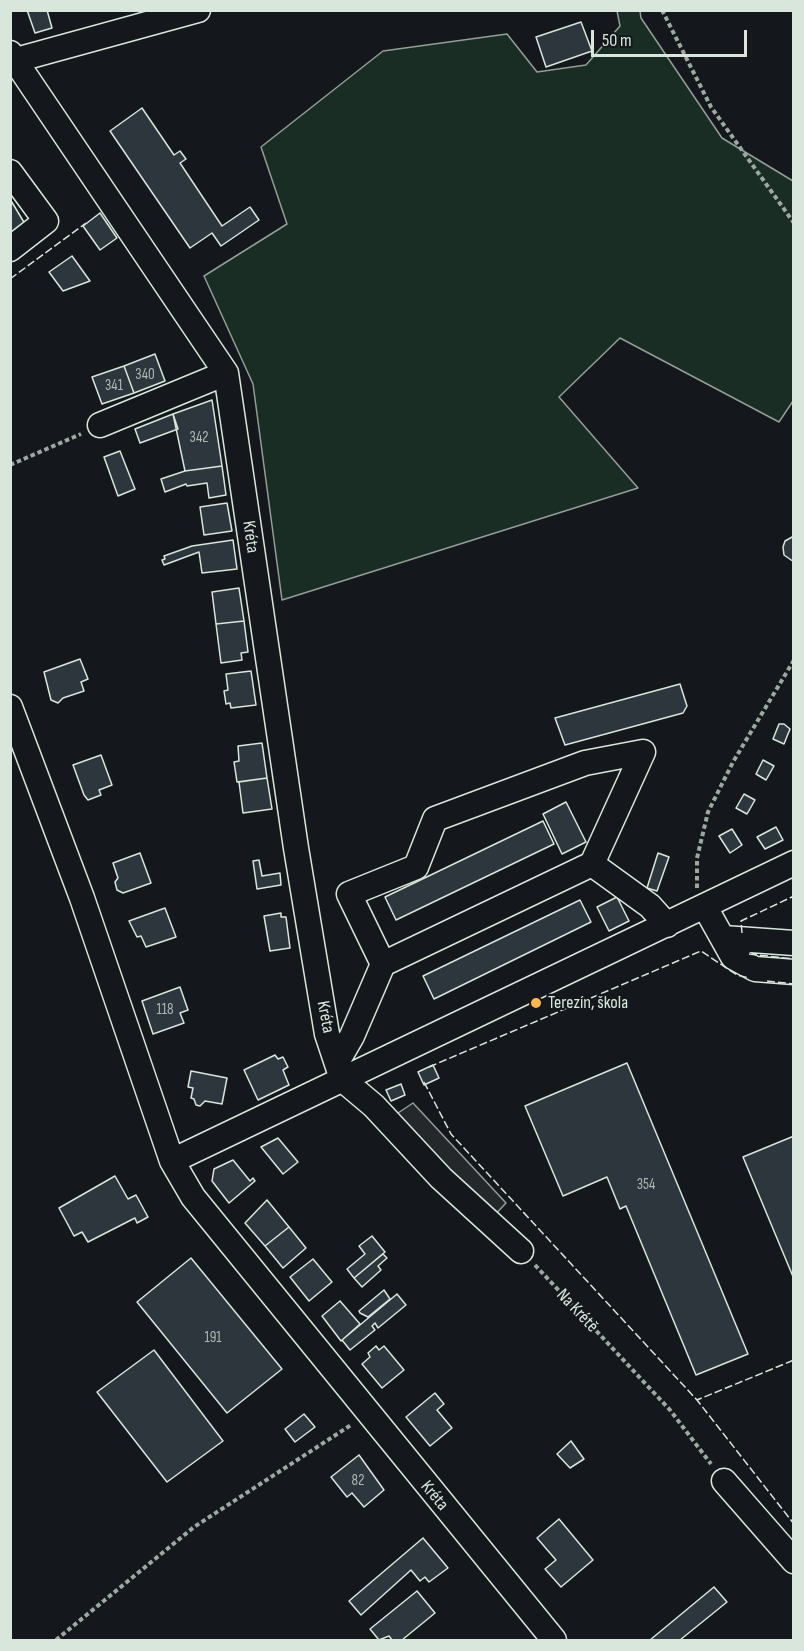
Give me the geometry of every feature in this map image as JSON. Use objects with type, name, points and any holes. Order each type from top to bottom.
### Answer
[{"type":"street","points":[[13,57],[148,18],[198,10]]},
{"type":"street","name":"Kréta","points":[[13,57],[226,373],[296,848],[327,1034],[339,1070]]},
{"type":"street","points":[[10,172],[46,221],[10,249]]},
{"type":"street","points":[[100,425],[226,373]]},
{"type":"street","name":"Kréta","points":[[10,707],[82,898],[172,1161],[192,1197],[554,1641]]},
{"type":"street","points":[[339,1070],[383,964],[592,864],[643,752],[585,763],[435,819],[416,867],[349,894],[383,964]]},
{"type":"street","points":[[172,1161],[339,1070],[667,925],[794,863]]},
{"type":"street","points":[[592,864],[650,906],[667,925]]},
{"type":"street","points":[[705,907],[733,957],[755,969],[794,972]]},
{"type":"street","points":[[723,938],[794,943]]},
{"type":"street","points":[[339,1070],[441,1178],[521,1251]]},
{"type":"street","points":[[724,1481],[794,1561]]},
{"type":"path","points":[[662,10],[711,107],[794,223]]},
{"type":"path","points":[[10,465],[100,425]]},
{"type":"path","points":[[705,907],[696,886],[697,858],[708,812],[733,762],[794,660]]},
{"type":"path","name":"Na Krétě","points":[[521,1251],[670,1410],[724,1481]]},
{"type":"path","points":[[56,1641],[194,1527],[367,1414]]},
{"type":"green space","points":[[617,11],[640,11],[641,18],[722,138],[793,181],[793,401],[779,422],[620,338],[559,397],[638,488],[282,600],[253,384],[204,276],[287,224],[261,147],[383,51],[507,34],[537,72],[586,65],[620,26]]},
{"type":"shaded area","points":[[413,1103],[506,1203],[492,1218],[392,1117]]},
{"type":"building","points":[[27,10],[47,10],[52,28],[35,33]]},
{"type":"building","points":[[581,22],[592,51],[546,67],[536,37]]},
{"type":"building","points":[[142,108],[174,155],[180,151],[186,159],[180,163],[222,226],[250,207],[259,220],[221,246],[212,233],[190,248],[110,131]]},
{"type":"building","points":[[10,199],[25,224],[10,233]]},
{"type":"building","points":[[100,213],[117,238],[100,250],[83,226]]},
{"type":"building","points":[[72,256],[90,281],[63,291],[49,272]]},
{"type":"building","points":[[155,354],[165,381],[134,393],[124,366]]},
{"type":"building","points":[[124,366],[134,393],[102,404],[92,377]]},
{"type":"building","points":[[212,400],[222,466],[185,471],[173,414]]},
{"type":"building","points":[[173,414],[178,429],[140,443],[135,429]]},
{"type":"building","points":[[120,451],[135,489],[118,496],[104,457]]},
{"type":"building","points":[[222,466],[226,495],[209,498],[207,483],[187,486],[186,484],[165,492],[161,479],[185,471]]},
{"type":"building","points":[[227,503],[232,531],[204,535],[200,507]]},
{"type":"building","points":[[794,536],[794,562],[784,555],[783,547],[785,541]]},
{"type":"building","points":[[233,540],[237,569],[202,573],[199,552],[164,565],[162,560],[165,559],[164,556],[192,546]]},
{"type":"building","points":[[239,588],[244,621],[216,624],[212,592]]},
{"type":"building","points":[[244,621],[248,652],[241,653],[242,660],[221,663],[216,624]]},
{"type":"building","points":[[80,659],[88,679],[81,682],[84,691],[63,698],[58,703],[51,700],[44,672]]},
{"type":"building","points":[[251,671],[256,705],[231,708],[230,703],[226,704],[224,691],[228,690],[226,674]]},
{"type":"building","points":[[680,684],[687,706],[683,713],[565,745],[555,718]]},
{"type":"building","points":[[779,724],[784,724],[790,729],[784,744],[773,739]]},
{"type":"building","points":[[262,743],[267,778],[237,782],[234,762],[239,761],[238,746]]},
{"type":"building","points":[[101,755],[112,785],[99,790],[101,795],[88,800],[73,765]]},
{"type":"building","points":[[763,760],[774,766],[766,780],[756,774]]},
{"type":"building","points":[[267,778],[272,809],[243,813],[239,782]]},
{"type":"building","points":[[744,794],[755,800],[747,814],[736,808]]},
{"type":"building","points":[[566,802],[586,842],[562,854],[543,814]]},
{"type":"building","points":[[543,821],[554,844],[396,920],[385,897]]},
{"type":"building","points":[[776,827],[783,840],[765,849],[757,837]]},
{"type":"building","points":[[732,829],[742,845],[730,853],[719,836]]},
{"type":"building","points":[[140,853],[151,883],[123,893],[117,890],[115,882],[118,878],[113,863]]},
{"type":"building","points":[[658,853],[669,857],[657,891],[647,888]]},
{"type":"building","points":[[259,860],[262,876],[280,873],[281,885],[257,889],[253,861]]},
{"type":"building","points":[[617,897],[629,921],[609,931],[597,907]]},
{"type":"building","points":[[580,900],[591,922],[434,999],[423,976]]},
{"type":"building","points":[[165,908],[176,937],[146,947],[141,936],[137,937],[129,921]]},
{"type":"building","points":[[281,913],[281,917],[286,917],[290,948],[270,951],[264,916]]},
{"type":"building","points":[[180,987],[188,1010],[180,1013],[184,1023],[153,1034],[142,1001]]},
{"type":"building","points":[[275,1055],[278,1059],[283,1057],[288,1067],[283,1070],[289,1085],[258,1100],[244,1070]]},
{"type":"building","points":[[627,1063],[748,1354],[696,1375],[626,1206],[620,1209],[607,1177],[563,1196],[525,1106]]},
{"type":"building","points":[[433,1065],[439,1078],[424,1085],[418,1072]]},
{"type":"building","points":[[191,1071],[227,1078],[222,1104],[205,1101],[200,1106],[196,1105],[194,1099],[191,1098],[193,1088],[188,1087]]},
{"type":"building","points":[[401,1084],[405,1095],[391,1101],[386,1090]]},
{"type":"building","points":[[794,1136],[794,1279],[743,1157]]},
{"type":"building","points":[[278,1138],[298,1162],[283,1174],[261,1147]]},
{"type":"building","points":[[233,1160],[250,1181],[253,1178],[255,1181],[229,1203],[212,1181],[214,1169]]},
{"type":"building","points":[[115,1176],[128,1199],[136,1195],[148,1217],[137,1223],[135,1218],[88,1242],[82,1232],[74,1236],[59,1208]]},
{"type":"building","points":[[267,1200],[289,1227],[265,1246],[245,1223]]},
{"type":"building","points":[[289,1227],[306,1248],[283,1268],[265,1246]]},
{"type":"building","points":[[372,1236],[385,1252],[354,1278],[347,1269],[365,1254],[359,1246]]},
{"type":"building","points":[[383,1254],[387,1258],[378,1266],[381,1270],[362,1287],[354,1278]]},
{"type":"building","points":[[191,1258],[282,1369],[227,1413],[137,1302]]},
{"type":"building","points":[[313,1259],[332,1282],[309,1301],[290,1277]]},
{"type":"building","points":[[384,1290],[390,1299],[368,1317],[360,1313],[359,1311]]},
{"type":"building","points":[[397,1294],[406,1305],[378,1328],[375,1323],[372,1326],[375,1330],[350,1350],[342,1340]]},
{"type":"building","points":[[340,1301],[360,1324],[341,1341],[322,1316]]},
{"type":"building","points":[[376,1346],[379,1350],[384,1346],[404,1370],[382,1388],[362,1364],[370,1357],[368,1353]]},
{"type":"building","points":[[154,1350],[223,1441],[167,1482],[97,1392]]},
{"type":"building","points":[[435,1393],[444,1404],[437,1410],[452,1428],[430,1446],[406,1417]]},
{"type":"building","points":[[304,1414],[315,1427],[295,1442],[285,1429]]},
{"type":"building","points":[[571,1441],[584,1459],[570,1468],[557,1454]]},
{"type":"building","points":[[359,1455],[384,1490],[364,1507],[352,1493],[347,1497],[331,1477]]},
{"type":"building","points":[[559,1519],[593,1560],[561,1587],[545,1569],[556,1560],[537,1538]]},
{"type":"building","points":[[423,1538],[448,1568],[429,1582],[425,1577],[420,1581],[411,1570],[361,1615],[349,1601]]},
{"type":"building","points":[[714,1587],[727,1602],[680,1640],[650,1640]]},
{"type":"building","points":[[417,1591],[435,1613],[402,1640],[392,1640],[389,1636],[379,1640],[370,1629]]},
{"type":"fence","points":[[10,279],[86,223]]},
{"type":"fence","points":[[742,933],[741,921],[794,896]]},
{"type":"fence","points":[[429,1067],[701,951],[737,975],[749,978]]},
{"type":"fence","points":[[749,954],[794,959]]},
{"type":"fence","points":[[767,981],[794,984]]},
{"type":"fence","points":[[424,1082],[451,1134],[697,1400],[794,1360]]},
{"type":"fence","points":[[699,1399],[697,1400],[794,1524]]},
{"type":"place","name":"Terezín, škola","points":[[536,1003]]}]
